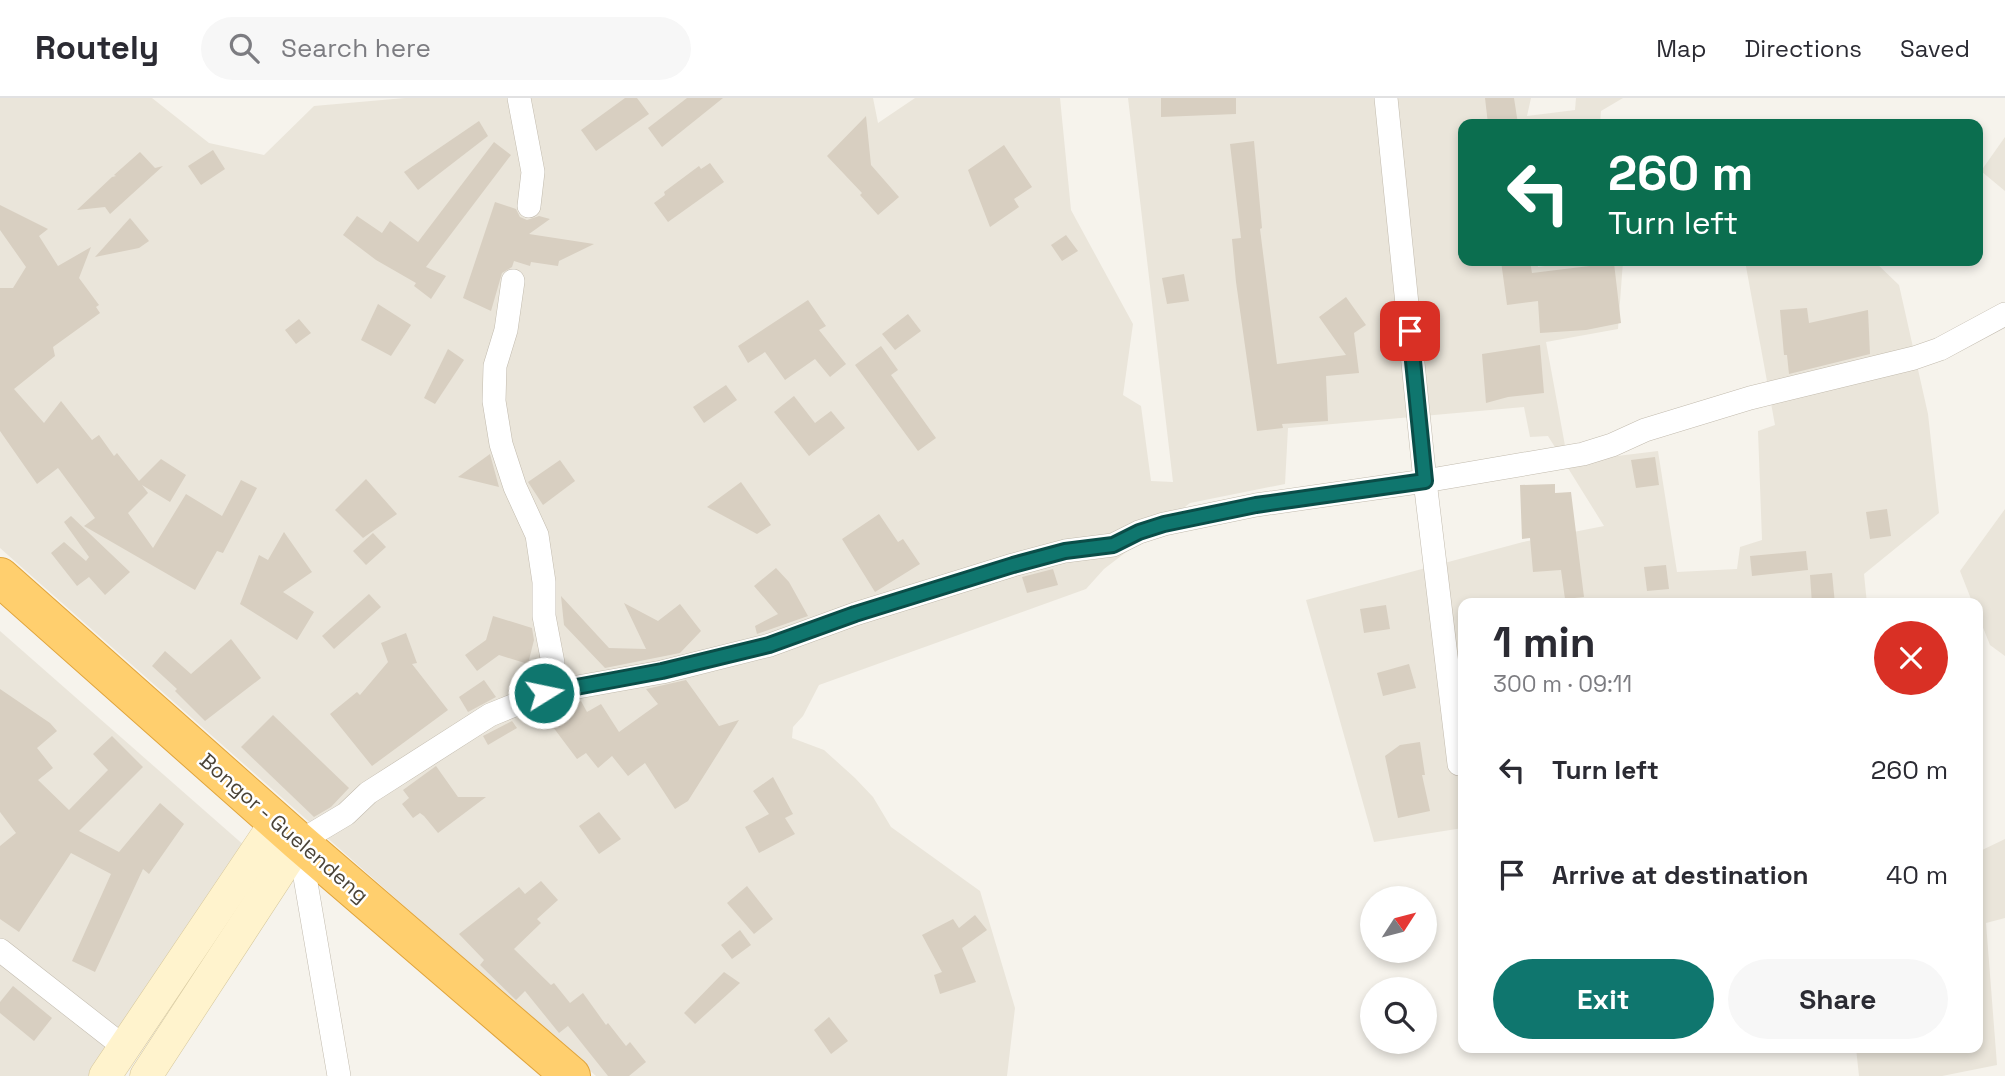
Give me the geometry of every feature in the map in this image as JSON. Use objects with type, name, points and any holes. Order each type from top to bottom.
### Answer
[{"type":"highway","name":"Bongor - Guelendeng","points":[[0,577],[287,832],[570,1076]]},
{"type":"main road","points":[[105,1076],[124,1047],[287,832]]},
{"type":"main road","points":[[146,1076],[287,832]]},
{"type":"street","points":[[519,98],[533,172],[529,206]]},
{"type":"street","points":[[1386,98],[1425,481],[1458,756]]},
{"type":"street","points":[[513,281],[506,330],[495,366],[494,401],[501,444],[515,487],[537,535],[544,582],[544,616],[553,663],[544,693]]},
{"type":"street","points":[[339,1076],[287,832],[346,814],[368,793],[490,715],[544,693],[662,671],[769,645],[855,614],[999,569],[1065,551],[1113,545],[1139,532],[1164,524],[1256,505],[1425,481],[1583,454],[1645,430],[1750,398],[1914,359],[1940,349],[2005,314]]},
{"type":"street","points":[[0,950],[124,1047]]},
{"type":"shaded area","points":[[0,98],[152,98],[209,143],[264,155],[314,106],[405,98],[873,98],[878,123],[915,98],[1060,98],[1071,210],[1133,324],[1123,395],[1141,406],[1151,481],[1173,482],[1128,98],[1531,98],[1527,116],[1575,110],[1576,98],[1623,98],[1601,111],[1600,119],[1458,119],[1458,266],[1623,266],[1618,329],[1546,342],[1568,462],[1658,451],[1677,572],[1737,569],[1740,547],[1762,540],[1758,431],[1775,425],[1746,266],[1879,266],[1899,285],[1928,414],[1939,513],[1864,574],[1866,598],[1458,598],[1458,829],[1374,842],[1306,600],[1523,542],[1604,526],[1548,436],[1530,437],[1524,407],[1288,428],[1285,484],[1190,503],[1104,569],[1086,589],[819,685],[803,716],[793,727],[792,738],[824,750],[873,797],[891,827],[980,891],[1015,1008],[1007,1076],[596,1076],[0,548]]},
{"type":"shaded area","points":[[2005,137],[2005,191],[1983,173],[1983,168]]},
{"type":"shaded area","points":[[2005,509],[2005,656],[1990,645],[1983,628],[1983,598],[1971,598],[1960,571]]},
{"type":"shaded area","points":[[0,631],[271,869],[104,1076],[0,1076]]},
{"type":"shaded area","points":[[2005,839],[2005,918],[1986,923],[1997,1065],[1942,1076],[1859,1076],[1857,1053],[1983,1053],[1983,850]]},
{"type":"building","points":[[625,98],[637,98],[649,114],[596,151],[581,130]]},
{"type":"building","points":[[687,98],[723,98],[662,147],[648,128]]},
{"type":"building","points":[[1161,98],[1236,98],[1236,114],[1161,117]]},
{"type":"building","points":[[1485,98],[1514,98],[1517,119],[1487,119]]},
{"type":"building","points":[[866,116],[871,165],[899,197],[878,215],[860,195],[862,193],[827,156]]},
{"type":"building","points":[[479,121],[488,136],[418,190],[404,172]]},
{"type":"building","points":[[1254,141],[1260,229],[1277,364],[1346,355],[1319,317],[1346,297],[1366,325],[1354,333],[1359,373],[1326,376],[1328,421],[1282,424],[1283,428],[1257,431],[1236,282],[1232,239],[1241,238],[1230,144]]},
{"type":"building","points":[[494,142],[511,155],[426,267],[446,276],[431,299],[414,286],[416,283],[376,260],[343,235],[357,216],[382,233],[390,221],[418,242]]},
{"type":"building","points":[[1004,145],[1032,187],[1014,199],[1019,207],[990,227],[968,170]]},
{"type":"building","points":[[213,150],[225,169],[201,185],[188,166]]},
{"type":"building","points":[[140,152],[155,168],[163,166],[110,214],[105,207],[77,210],[116,176],[114,175]]},
{"type":"building","points":[[710,163],[724,182],[668,222],[654,203],[665,195],[664,192],[699,166],[701,169]]},
{"type":"building","points":[[495,202],[516,209],[520,217],[527,220],[539,216],[550,219],[529,234],[594,244],[559,261],[558,266],[531,262],[530,266],[514,261],[512,267],[502,273],[491,311],[463,298]]},
{"type":"building","points":[[0,205],[48,229],[39,236],[58,266],[91,247],[79,278],[99,305],[96,307],[100,313],[53,347],[55,356],[14,389],[44,423],[61,401],[92,440],[99,435],[114,456],[117,453],[139,481],[161,459],[186,475],[170,502],[142,485],[148,493],[128,513],[153,548],[186,494],[222,516],[241,480],[257,488],[223,553],[217,551],[195,590],[84,526],[95,518],[58,468],[37,484],[0,431],[0,288],[13,288],[26,267],[0,230]]},
{"type":"building","points":[[130,218],[149,241],[139,248],[95,257]]},
{"type":"building","points":[[1066,235],[1078,251],[1062,261],[1051,245]]},
{"type":"building","points":[[1502,266],[1531,266],[1532,273],[1589,266],[1614,266],[1621,323],[1586,330],[1540,333],[1538,301],[1507,305]]},
{"type":"building","points":[[1184,274],[1189,301],[1167,304],[1162,278]]},
{"type":"building","points":[[808,300],[826,326],[819,330],[846,364],[830,377],[815,359],[785,380],[765,352],[748,363],[738,346]]},
{"type":"building","points":[[378,304],[411,325],[391,356],[361,340]]},
{"type":"building","points":[[1807,308],[1809,323],[1868,310],[1870,354],[1789,374],[1787,355],[1784,355],[1780,310]]},
{"type":"building","points":[[908,314],[921,331],[895,350],[882,334]]},
{"type":"building","points":[[299,319],[311,333],[296,344],[285,330]]},
{"type":"building","points":[[1540,345],[1544,393],[1508,397],[1486,403],[1482,354]]},
{"type":"building","points":[[881,346],[898,370],[891,375],[936,438],[918,451],[855,365]]},
{"type":"building","points":[[448,349],[464,360],[435,404],[424,398]]},
{"type":"building","points":[[726,385],[737,400],[704,423],[693,407]]},
{"type":"building","points":[[794,396],[815,423],[831,411],[845,428],[809,456],[774,412]]},
{"type":"building","points":[[490,454],[499,487],[458,477]]},
{"type":"building","points":[[1655,457],[1659,485],[1636,488],[1631,460]]},
{"type":"building","points":[[560,460],[575,481],[543,505],[528,482]]},
{"type":"building","points":[[366,479],[397,514],[363,538],[335,510]]},
{"type":"building","points":[[741,482],[771,525],[757,534],[707,507]]},
{"type":"building","points":[[1555,484],[1555,493],[1571,492],[1584,597],[1565,598],[1561,570],[1533,572],[1530,538],[1522,539],[1520,485]]},
{"type":"building","points":[[1887,509],[1891,536],[1870,539],[1866,512]]},
{"type":"building","points":[[879,514],[898,542],[903,539],[920,564],[875,592],[842,539]]},
{"type":"building","points":[[71,516],[130,572],[105,595],[89,577],[77,586],[51,553],[64,542],[86,561],[89,557],[64,522]]},
{"type":"building","points":[[284,532],[312,572],[283,592],[314,612],[297,640],[240,604],[259,555],[268,560]]},
{"type":"building","points":[[373,533],[386,547],[366,565],[353,551]]},
{"type":"building","points":[[1806,551],[1808,570],[1752,576],[1750,556]]},
{"type":"building","points":[[1666,565],[1669,589],[1647,591],[1644,567]]},
{"type":"building","points":[[776,568],[789,582],[808,616],[757,634],[755,626],[778,614],[754,586]]},
{"type":"building","points":[[1053,569],[1058,585],[1027,593],[1022,577]]},
{"type":"building","points":[[1832,573],[1834,598],[1812,598],[1810,575]]},
{"type":"building","points":[[369,594],[381,607],[334,649],[322,636]]},
{"type":"building","points":[[561,596],[609,648],[646,649],[624,603],[658,621],[680,604],[701,631],[680,653],[605,668],[564,625]]},
{"type":"building","points":[[1386,605],[1390,629],[1364,633],[1360,609]]},
{"type":"building","points":[[493,616],[532,628],[534,640],[528,664],[499,655],[477,671],[465,655],[486,640]]},
{"type":"building","points":[[406,633],[417,663],[412,664],[448,710],[372,766],[330,714],[357,692],[360,695],[388,662],[381,643]]},
{"type":"building","points":[[231,639],[261,678],[205,721],[152,666],[165,651],[191,674]]},
{"type":"building","points":[[1409,664],[1416,688],[1383,696],[1377,673]]},
{"type":"building","points":[[484,680],[496,697],[468,712],[459,697]]},
{"type":"building","points":[[686,680],[719,726],[739,720],[688,801],[675,809],[645,763],[628,776],[612,756],[598,768],[586,753],[577,759],[547,719],[581,701],[587,712],[601,704],[619,732],[658,704],[646,689]]},
{"type":"building","points":[[0,689],[50,723],[57,731],[37,748],[53,768],[38,780],[69,810],[108,770],[93,754],[112,736],[143,767],[79,831],[119,852],[160,803],[184,824],[149,874],[143,869],[95,972],[72,961],[111,874],[71,853],[19,932],[0,919],[0,846],[16,833],[0,812]]},
{"type":"building","points":[[273,715],[349,788],[331,807],[314,817],[241,747]]},
{"type":"building","points":[[512,721],[517,728],[488,745],[483,736]]},
{"type":"building","points":[[1420,742],[1425,775],[1422,775],[1430,811],[1398,818],[1385,756],[1400,745]]},
{"type":"building","points":[[436,766],[458,797],[486,797],[438,833],[424,816],[420,813],[413,818],[402,804],[409,798],[403,790]]},
{"type":"building","points":[[773,777],[793,814],[785,818],[795,834],[759,853],[745,827],[769,814],[753,791]]},
{"type":"building","points":[[599,812],[621,839],[599,854],[579,826]]},
{"type":"building","points":[[541,881],[558,900],[537,919],[541,923],[514,949],[551,985],[554,983],[570,1003],[583,993],[606,1025],[608,1023],[626,1046],[630,1042],[646,1062],[629,1076],[608,1076],[568,1026],[559,1033],[525,991],[516,1000],[480,965],[484,960],[459,934],[519,887],[525,894]]},
{"type":"building","points":[[747,886],[773,919],[754,934],[727,903]]},
{"type":"building","points":[[975,915],[987,930],[962,948],[976,982],[940,994],[934,975],[942,972],[922,935],[953,919],[959,928]]},
{"type":"building","points":[[740,930],[751,945],[732,959],[721,945]]},
{"type":"building","points":[[724,972],[740,983],[695,1024],[684,1013]]},
{"type":"building","points":[[13,986],[52,1018],[34,1041],[0,1013],[0,1002]]},
{"type":"building","points":[[829,1017],[848,1041],[831,1054],[814,1030]]},
{"type":"route","points":[[544,693],[714,660],[769,645],[855,614],[1013,565],[1065,551],[1113,545],[1139,532],[1164,524],[1256,505],[1425,481],[1410,331]]}]
